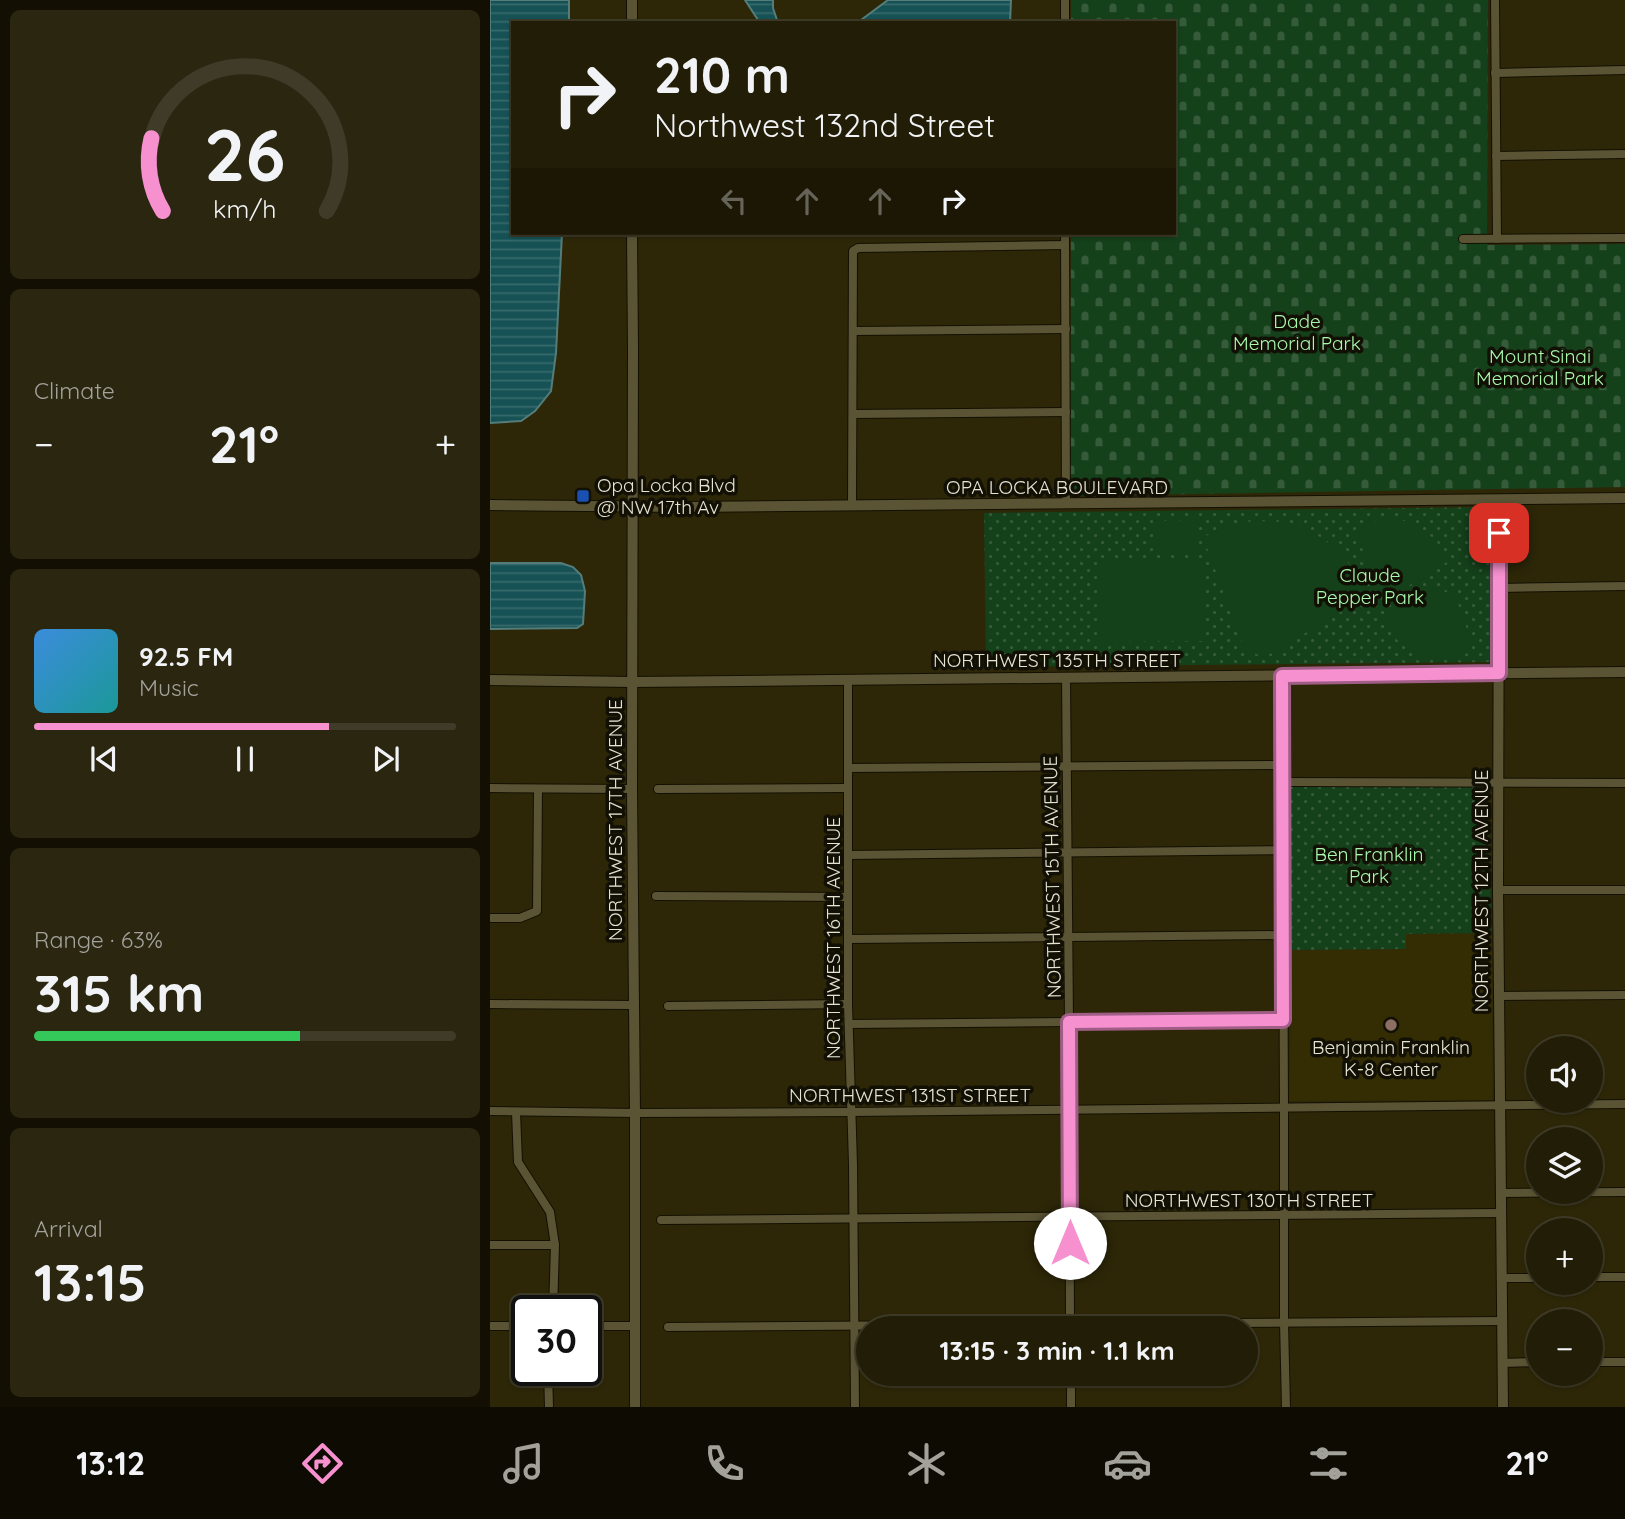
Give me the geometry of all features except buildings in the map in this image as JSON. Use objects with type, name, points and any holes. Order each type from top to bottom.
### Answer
[{"type":"main road","points":[[632,0],[632,21]]},
{"type":"main road","name":"NORTHWEST 17TH AVENUE","points":[[632,235],[635,1407]]},
{"type":"main road","name":"OPA LOCKA BOULEVARD","points":[[490,505],[852,506],[1625,498]]},
{"type":"main road","name":"NORTHWEST 12TH AVENUE","points":[[1499,500],[1498,890],[1503,1407]]},
{"type":"main road","name":"NORTHWEST 135TH STREET","points":[[490,680],[632,682],[1625,672]]},
{"type":"street","points":[[1065,0],[1065,21]]},
{"type":"street","points":[[1495,0],[1497,239]]},
{"type":"street","points":[[1495,73],[1625,70]]},
{"type":"street","points":[[1496,156],[1625,154]]},
{"type":"street","points":[[1065,235],[1066,504]]},
{"type":"street","points":[[1463,239],[1625,238]]},
{"type":"street","points":[[852,506],[853,251],[858,248],[1065,245]]},
{"type":"street","points":[[853,331],[1066,329]]},
{"type":"street","points":[[853,414],[1066,412]]},
{"type":"street","points":[[1498,588],[1625,586]]},
{"type":"street","points":[[1282,676],[1286,1407]]},
{"type":"street","name":"NORTHWEST 15TH AVENUE","points":[[1066,677],[1070,1316]]},
{"type":"street","name":"NORTHWEST 16TH AVENUE","points":[[848,679],[848,1004],[852,1112],[855,1407]]},
{"type":"street","points":[[848,768],[1283,765]]},
{"type":"street","points":[[1283,782],[1625,783]]},
{"type":"street","points":[[490,788],[632,789]]},
{"type":"street","points":[[490,918],[520,918],[537,911],[538,789]]},
{"type":"street","points":[[658,789],[848,789]]},
{"type":"street","points":[[848,855],[1283,850]]},
{"type":"street","points":[[1498,890],[1625,890]]},
{"type":"street","points":[[656,896],[848,897]]},
{"type":"street","points":[[848,939],[1284,935]]},
{"type":"street","points":[[1499,996],[1625,995]]},
{"type":"street","points":[[490,1004],[634,1005]]},
{"type":"street","points":[[667,1006],[848,1004]]},
{"type":"street","points":[[849,1024],[1283,1020]]},
{"type":"street","name":"NORTHWEST 131ST STREET","points":[[490,1111],[852,1112],[1625,1104]]},
{"type":"street","points":[[516,1112],[519,1162],[550,1212],[555,1245],[553,1295]]},
{"type":"street","points":[[1501,1193],[1625,1192]]},
{"type":"street","name":"NORTHWEST 130TH STREET","points":[[661,1220],[1501,1213]]},
{"type":"street","points":[[490,1245],[555,1245]]},
{"type":"street","points":[[1603,1277],[1625,1277]]},
{"type":"street","points":[[1501,1278],[1526,1278]]},
{"type":"street","points":[[1258,1322],[1502,1321]]},
{"type":"street","points":[[490,1326],[511,1326]]},
{"type":"street","points":[[602,1326],[635,1326]]},
{"type":"street","points":[[668,1327],[854,1326]]},
{"type":"street","points":[[1502,1363],[1526,1362]]},
{"type":"street","points":[[1603,1362],[1625,1362]]},
{"type":"street","points":[[548,1386],[549,1407]]},
{"type":"street","points":[[1070,1386],[1071,1407]]},
{"type":"shaded area","name":"Benjamin Franklin K-8 Center","points":[[1492,933],[1493,1100],[1289,1101],[1292,950],[1406,949],[1405,934]]},
{"type":"green space","name":"Dade Memorial Park","points":[[1071,0],[1488,0],[1487,245],[1625,244],[1625,487],[1070,496],[1071,235],[1176,235],[1176,21],[1071,21]]},
{"type":"green space","name":"Claude Pepper Park","points":[[1494,507],[1494,662],[986,667],[984,513]]},
{"type":"green space","points":[[1198,520],[1198,553],[1153,554],[1153,521]]},
{"type":"green space","points":[[1376,520],[1400,520],[1416,525],[1435,540],[1449,560],[1429,576],[1393,593],[1379,588],[1365,558],[1357,528]]},
{"type":"green space","points":[[1252,521],[1285,522],[1314,533],[1334,547],[1355,571],[1369,595],[1265,657],[1245,650],[1203,537],[1228,526]]},
{"type":"green space","points":[[1205,560],[1205,641],[1097,642],[1097,561]]},
{"type":"green space","points":[[1435,588],[1454,595],[1464,618],[1472,652],[1443,658],[1420,655],[1399,642],[1382,619],[1409,600]]},
{"type":"green space","name":"Ben Franklin Park","points":[[1487,786],[1492,933],[1406,934],[1406,949],[1292,950],[1289,787]]},
{"type":"water","points":[[490,0],[569,0],[569,21],[511,21],[511,235],[562,235],[556,353],[551,391],[535,411],[521,421],[490,423]]},
{"type":"water","points":[[745,0],[773,0],[777,21],[759,21]]},
{"type":"water","points":[[888,0],[1011,0],[1010,21],[860,21]]},
{"type":"water","points":[[490,563],[561,563],[573,567],[581,575],[585,591],[583,624],[577,628],[490,629]]},
{"type":"place","name":"Opa Locka Blvd @ NW 17th Av","points":[[583,496]]},
{"type":"place","name":"Benjamin Franklin K-8 Center","points":[[1391,1025]]},
{"type":"route","points":[[1070,1243],[1069,1022],[1283,1020],[1282,676],[1499,673],[1499,533]]},
{"type":"park label","name":"Mount Sinai Memorial Park","points":[[1540,367]]}]
